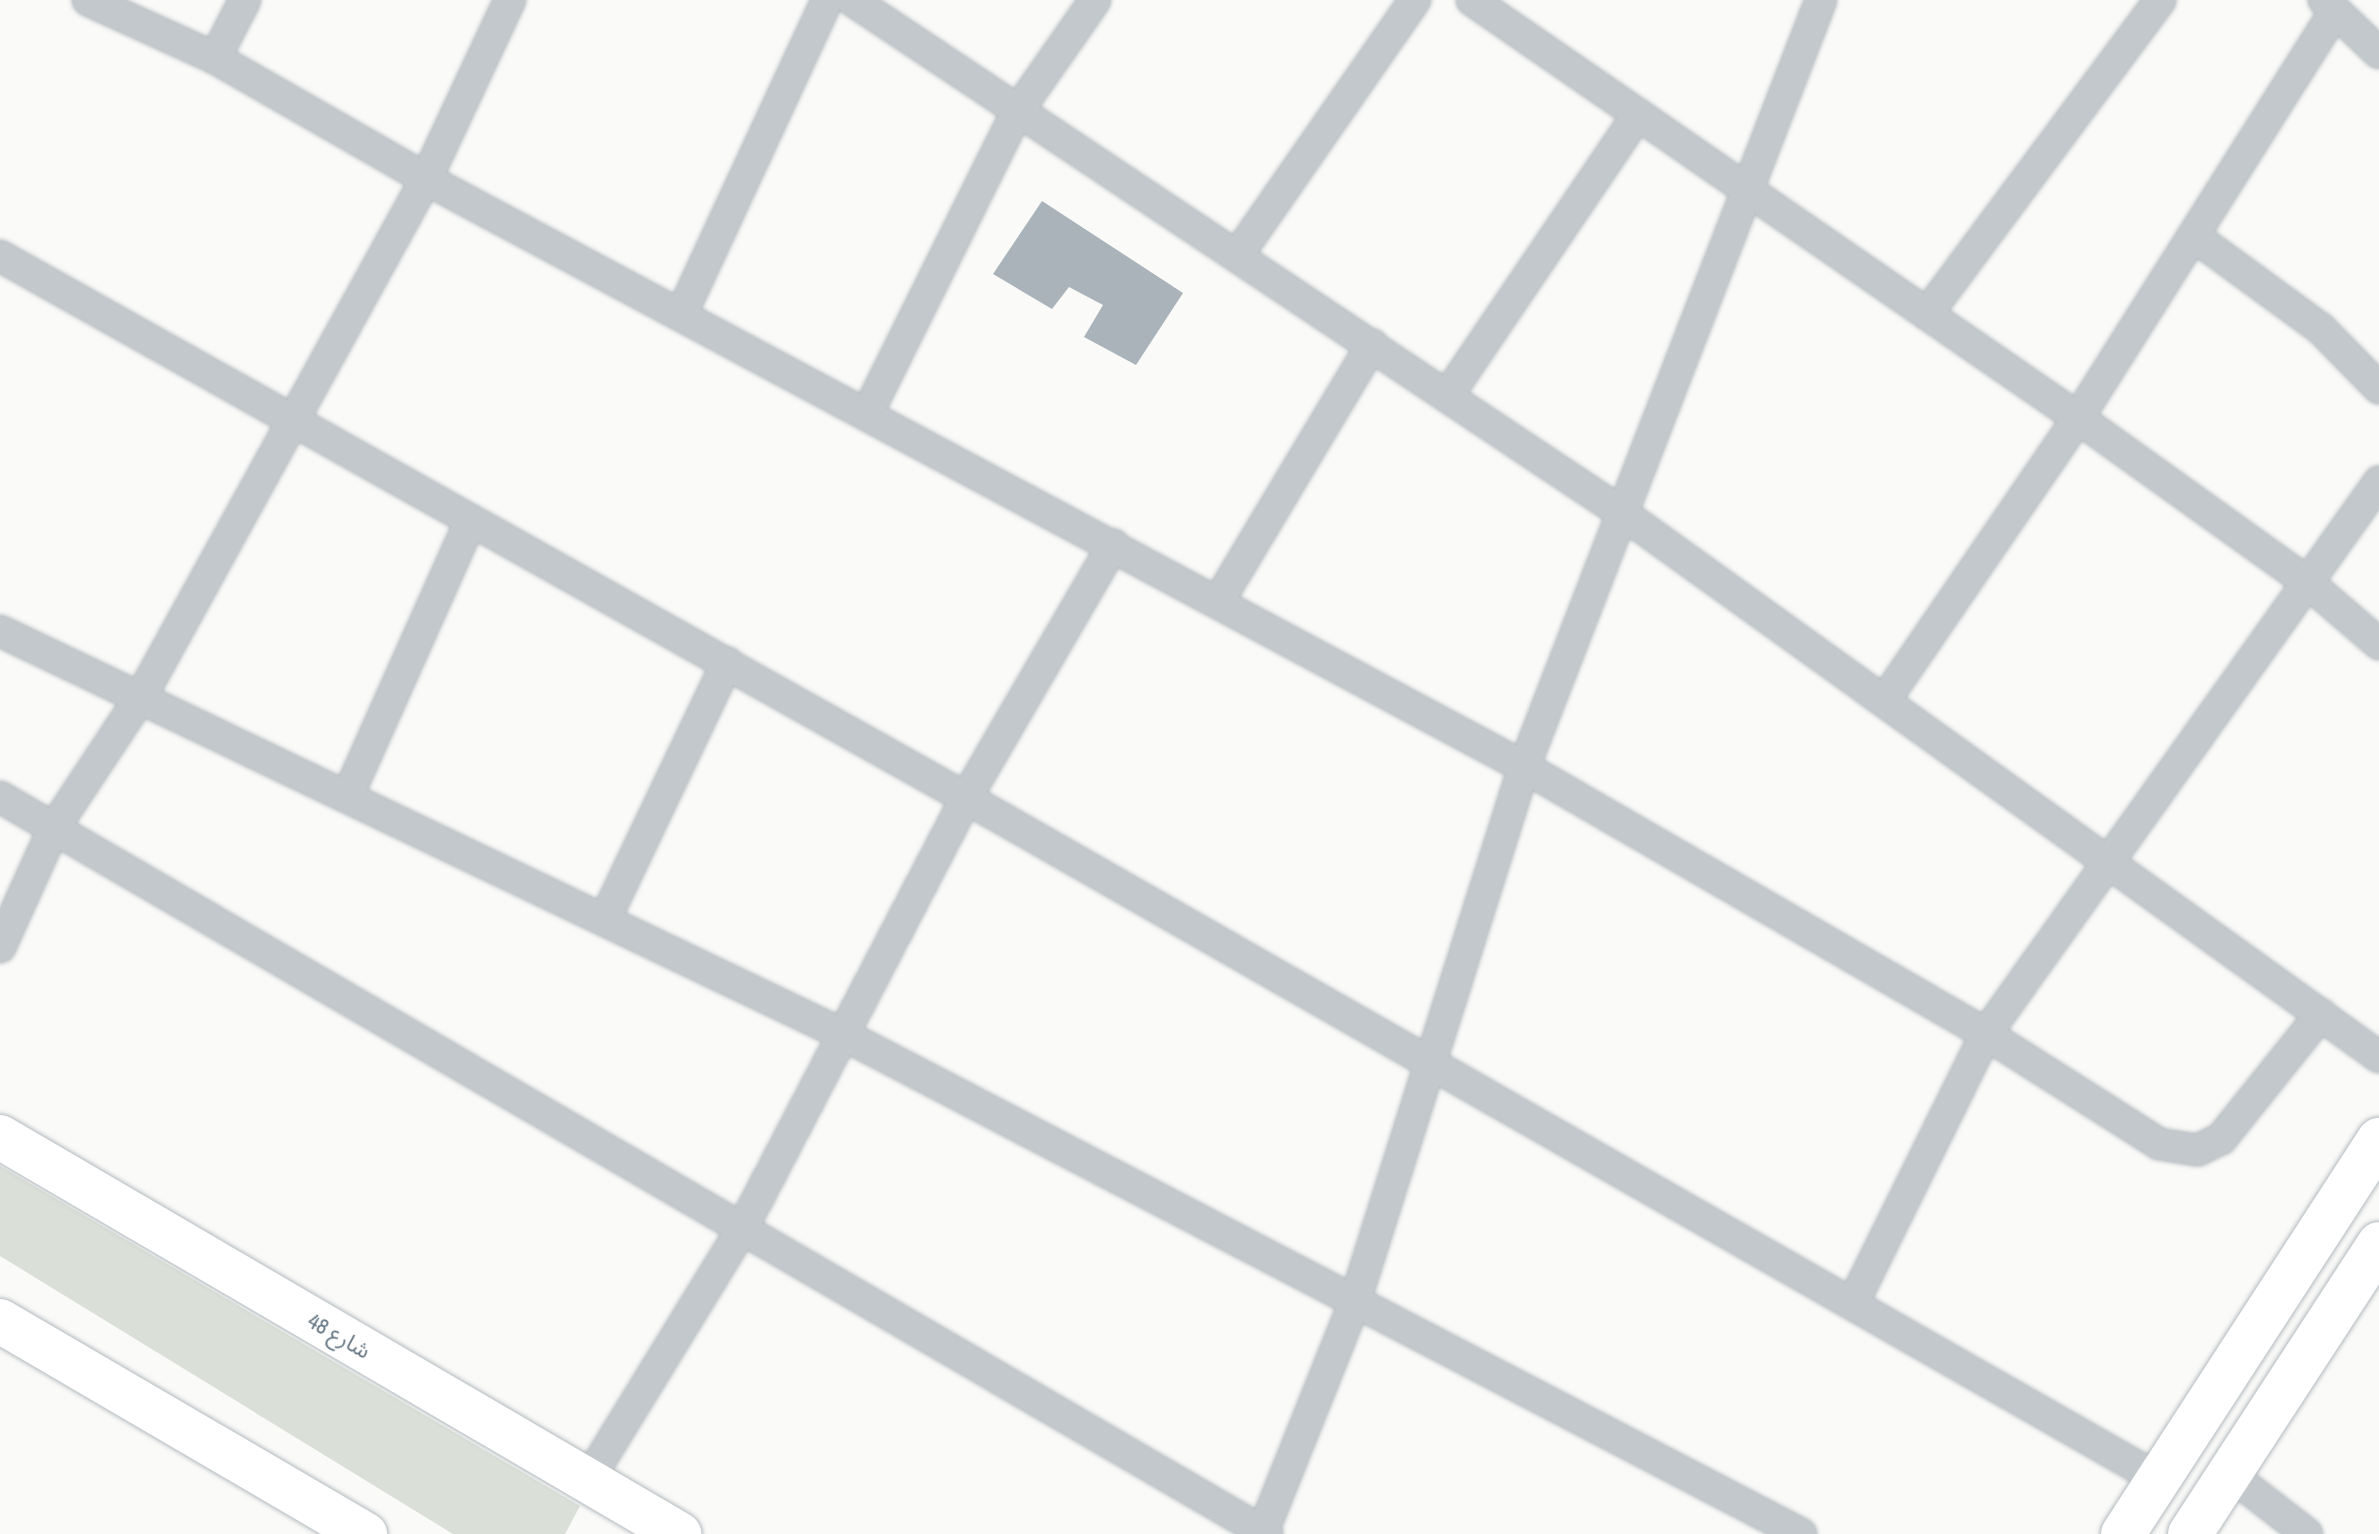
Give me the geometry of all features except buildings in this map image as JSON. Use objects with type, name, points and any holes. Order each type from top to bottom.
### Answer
[{"type":"main road","name":"48 شارع","points":[[0,1137],[679,1534]]},
{"type":"main road","points":[[2123,1534],[2379,1140]]},
{"type":"main road","points":[[2190,1534],[2379,1244]]},
{"type":"main road","points":[[0,1321],[365,1534]]},
{"type":"street","points":[[88,0],[215,58],[426,179],[1524,767],[1986,1034],[2159,1144],[2198,1150],[2221,1139],[2321,1014]]},
{"type":"street","points":[[215,58],[245,0]]},
{"type":"street","points":[[0,947],[54,828],[142,695],[426,179],[510,0]]},
{"type":"street","points":[[681,315],[827,0]]},
{"type":"street","points":[[852,0],[1622,513],[2110,859],[2379,1057]]},
{"type":"street","points":[[867,414],[1017,112],[1095,0]]},
{"type":"street","points":[[1237,256],[1415,0]]},
{"type":"street","points":[[1472,0],[2078,418],[2307,582],[2379,644]]},
{"type":"street","points":[[0,797],[1264,1533],[1355,1301],[1524,767],[1821,0]]},
{"type":"street","points":[[1927,314],[2160,0]]},
{"type":"street","points":[[1885,700],[2078,418],[2195,237],[2330,6],[2379,53]]},
{"type":"street","points":[[1448,395],[1638,114]]},
{"type":"street","points":[[2195,237],[2321,329],[2379,388]]},
{"type":"street","points":[[0,256],[966,798],[1430,1066],[1854,1301],[2160,1480]]},
{"type":"street","points":[[1218,602],[1372,345]]},
{"type":"street","points":[[1854,1301],[1986,1034],[2379,482]]},
{"type":"street","points":[[348,795],[471,520]]},
{"type":"street","points":[[587,1482],[743,1227],[846,1036],[966,798],[1113,545]]},
{"type":"street","points":[[0,631],[142,695],[846,1036],[1801,1534]]},
{"type":"street","points":[[605,919],[727,663]]},
{"type":"street","points":[[2231,1475],[2307,1534]]},
{"type":"shaded area","points":[[0,1166],[580,1506],[565,1534],[453,1534],[0,1256]]}]
